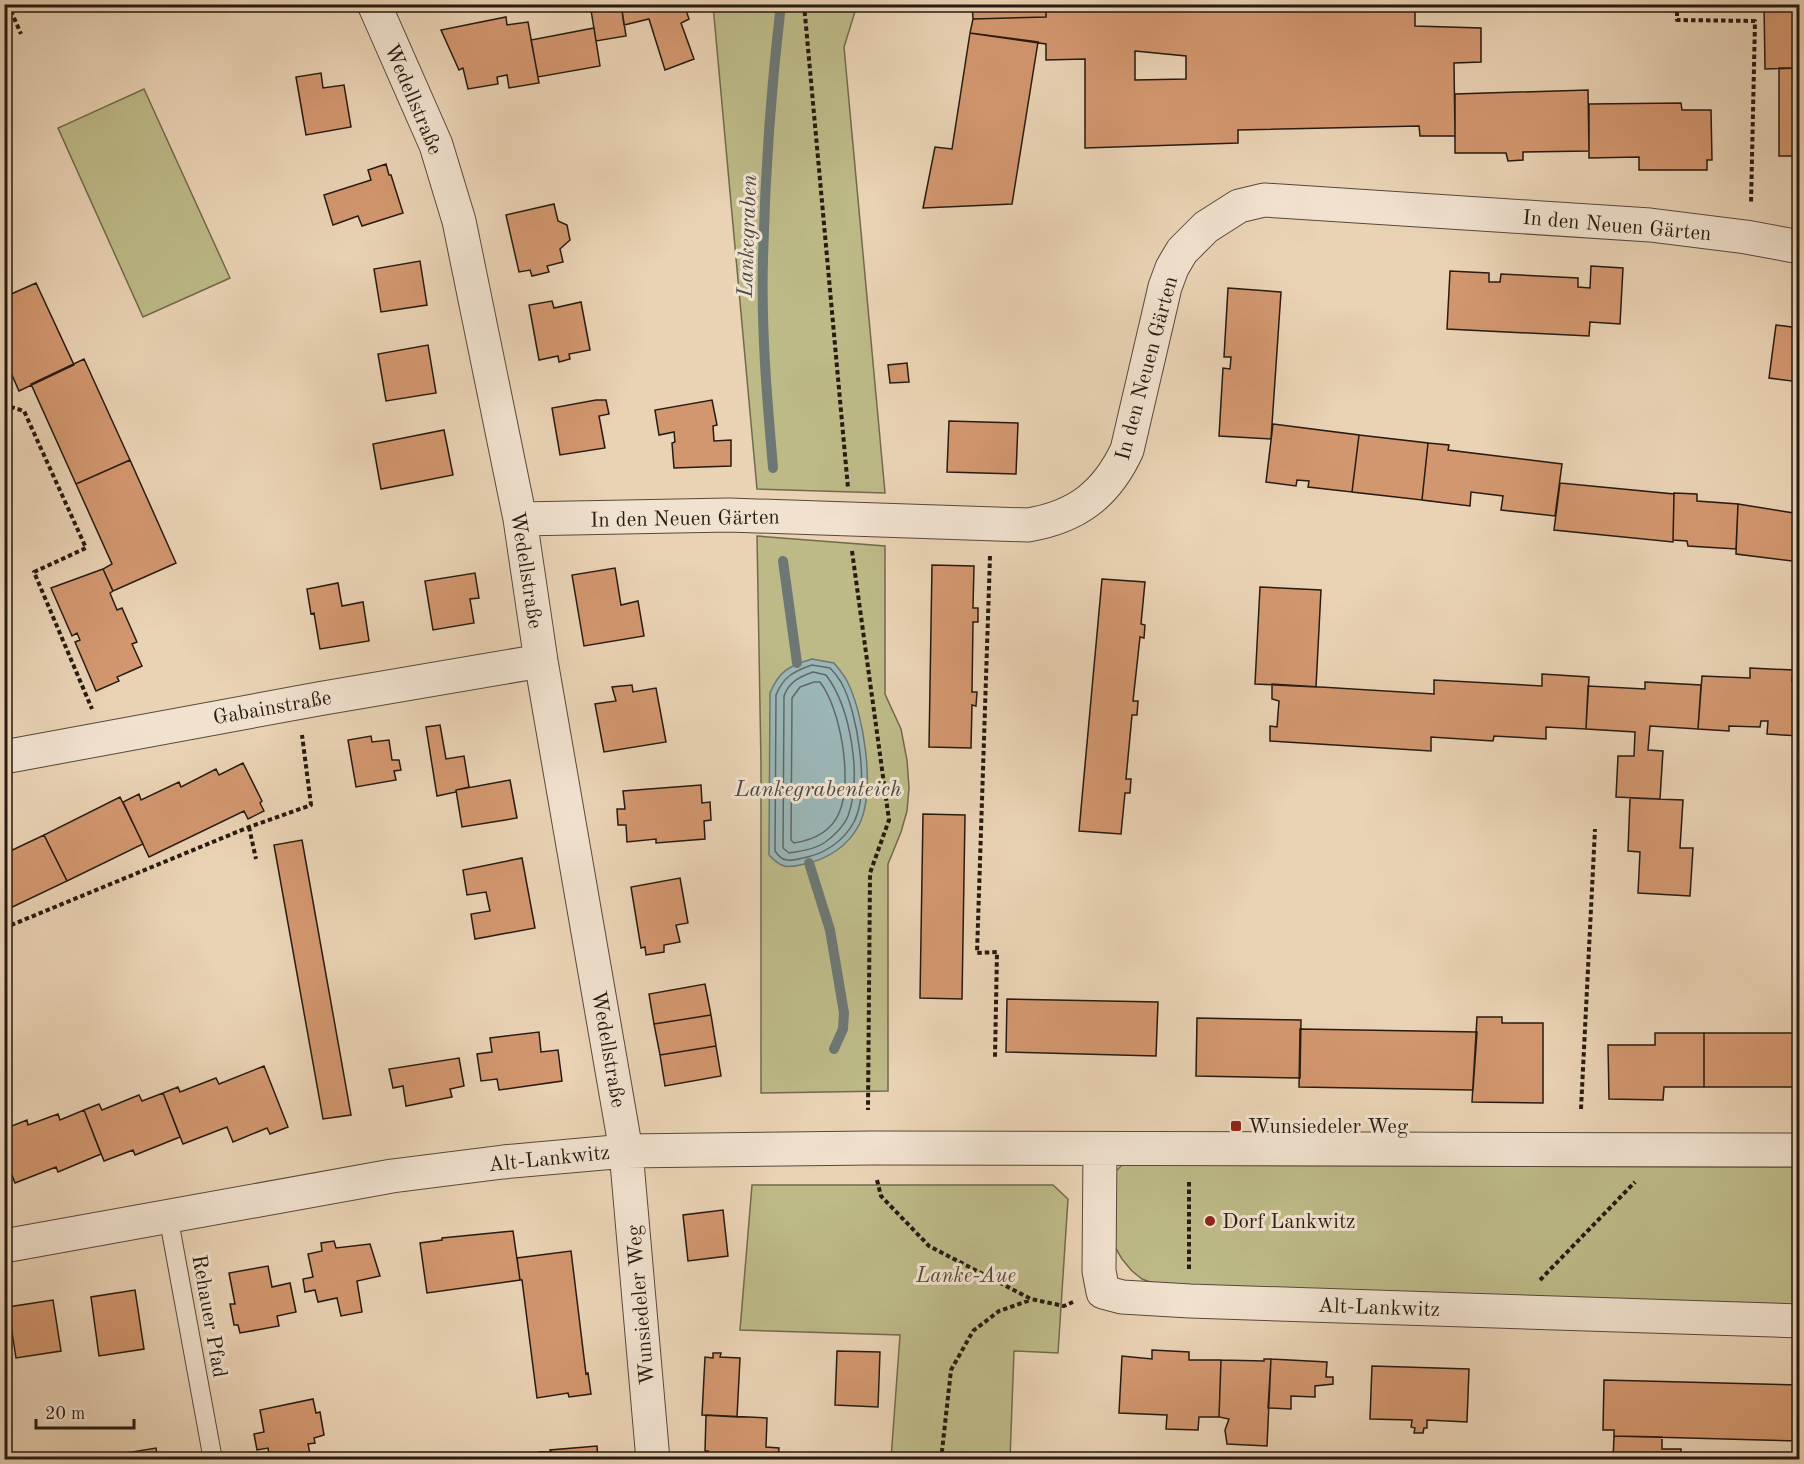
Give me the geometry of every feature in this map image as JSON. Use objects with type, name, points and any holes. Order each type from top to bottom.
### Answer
[{"type":"street","name":"Wedellstraße","points":[[374,4],[436,145],[459,221],[519,519],[541,661],[626,1151]]},
{"type":"street","name":"In den Neuen Gärten","points":[[519,519],[729,515],[1028,525],[1069,514],[1090,501],[1110,480],[1118,470],[1127,450],[1165,287],[1182,251],[1215,220],[1239,206],[1264,200],[1650,225],[1800,247]]},
{"type":"street","name":"Gabainstraße","points":[[4,757],[318,699],[541,661]]},
{"type":"street","name":"Alt-Lankwitz","points":[[4,1246],[392,1176],[503,1162],[626,1151],[789,1148],[1800,1150]]},
{"type":"street","points":[[1100,1149],[1099,1272],[1103,1292]]},
{"type":"street","name":"Wunsiedeler Weg","points":[[626,1151],[653,1460]]},
{"type":"street","name":"Alt-Lankwitz","points":[[1103,1292],[1122,1297],[1190,1301],[1800,1321]]},
{"type":"lane","name":"Rehauer Pfad","points":[[168,1215],[213,1460]]},
{"type":"path","points":[[8,4],[21,34]]},
{"type":"path","points":[[804,4],[848,496]]},
{"type":"path","points":[[1677,4],[1677,20],[1755,21],[1750,238]]},
{"type":"path","points":[[4,393],[11,407],[24,411],[86,548],[34,573],[89,702]]},
{"type":"path","points":[[990,548],[977,953],[997,952],[995,1057]]},
{"type":"path","points":[[852,550],[889,820],[870,873],[868,1110]]},
{"type":"path","points":[[4,928],[249,827],[311,805],[302,734]]},
{"type":"path","points":[[249,827],[256,859]]},
{"type":"path","points":[[1581,1109],[1595,829]]},
{"type":"path","points":[[876,1176],[881,1196],[929,1246],[1031,1299],[1064,1306],[1103,1292]]},
{"type":"path","points":[[1189,1177],[1189,1279]]},
{"type":"path","points":[[1533,1287],[1638,1179]]},
{"type":"path","points":[[941,1460],[951,1370],[973,1331],[999,1311],[1031,1299]]},
{"type":"green space","points":[[713,5],[857,5],[844,47],[885,493],[757,489]]},
{"type":"green space","points":[[144,89],[230,278],[143,317],[58,128]]},
{"type":"green space","points":[[757,536],[885,546],[885,694],[901,729],[909,788],[907,811],[888,864],[888,1091],[761,1093],[761,764]]},
{"type":"green space","points":[[1122,1165],[1799,1167],[1799,1307],[1161,1286],[1142,1279],[1132,1271],[1115,1247],[1115,1172]]},
{"type":"green space","name":"Lanke-Aue","points":[[752,1185],[1053,1185],[1068,1199],[1058,1353],[1014,1351],[1010,1459],[891,1459],[900,1335],[740,1330]]},
{"type":"water","name":"Lankegrabenteich","points":[[812,659],[834,663],[846,679],[853,695],[866,753],[867,793],[859,825],[843,845],[813,862],[785,866],[769,855],[770,693],[781,674],[797,664]]},
{"type":"building","points":[[590,4],[621,4],[626,36],[596,41]]},
{"type":"building","points":[[621,4],[684,4],[689,19],[681,23],[694,59],[665,70],[649,19],[624,25]]},
{"type":"building","points":[[972,4],[1046,4],[1046,17],[973,19]]},
{"type":"building","points":[[1046,4],[1415,4],[1415,26],[1481,28],[1481,62],[1454,63],[1455,136],[1420,136],[1419,126],[1238,130],[1238,143],[1085,148],[1085,59],[1046,60],[1046,44],[970,33],[973,19],[1046,17]],"holes":[[[1135,51],[1186,56],[1186,79],[1135,80]]]},
{"type":"building","points":[[1764,4],[1800,4],[1800,68],[1765,69]]},
{"type":"building","points":[[506,17],[507,25],[528,22],[539,83],[509,88],[507,75],[497,77],[498,84],[468,89],[463,68],[459,70],[441,30]]},
{"type":"building","points":[[594,28],[600,66],[538,77],[531,40]]},
{"type":"building","points":[[970,33],[1038,42],[1012,204],[923,208],[935,147],[952,149]]},
{"type":"building","points":[[1779,68],[1800,68],[1800,156],[1779,156]]},
{"type":"building","points":[[321,73],[323,88],[344,85],[351,127],[306,135],[296,77]]},
{"type":"building","points":[[1588,90],[1589,151],[1523,152],[1523,160],[1508,161],[1506,153],[1455,153],[1455,94]]},
{"type":"building","points":[[1681,103],[1682,110],[1711,110],[1712,160],[1707,160],[1707,170],[1639,170],[1639,157],[1589,158],[1589,104]]},
{"type":"building","points":[[386,164],[403,213],[362,226],[358,216],[333,225],[324,195],[371,180],[368,170]]},
{"type":"building","points":[[554,204],[558,221],[567,225],[570,240],[560,249],[563,262],[547,266],[549,272],[532,276],[530,270],[519,272],[506,215]]},
{"type":"building","points":[[420,261],[427,305],[381,312],[374,269]]},
{"type":"building","points":[[1591,266],[1623,268],[1620,324],[1590,322],[1589,336],[1447,329],[1450,271],[1489,273],[1489,282],[1500,282],[1501,274],[1578,278],[1578,287],[1590,288]]},
{"type":"building","points":[[36,283],[74,365],[19,391],[4,357],[4,300],[10,298],[9,295]]},
{"type":"building","points":[[1228,288],[1281,292],[1271,439],[1219,436],[1223,368],[1230,369],[1231,357],[1224,357]]},
{"type":"building","points":[[552,301],[554,308],[581,302],[590,350],[569,354],[570,359],[559,362],[558,356],[539,360],[529,305]]},
{"type":"building","points":[[1776,325],[1800,328],[1800,382],[1769,378]]},
{"type":"building","points":[[428,345],[436,393],[386,401],[378,354]]},
{"type":"building","points":[[84,359],[130,460],[76,484],[31,384]]},
{"type":"building","points":[[907,363],[909,382],[890,383],[888,365]]},
{"type":"building","points":[[606,400],[609,414],[599,416],[605,448],[560,455],[552,408]]},
{"type":"building","points":[[712,400],[717,425],[713,426],[714,441],[731,440],[731,466],[674,468],[672,443],[675,442],[674,432],[659,435],[655,410]]},
{"type":"building","points":[[949,421],[1018,423],[1016,474],[947,472]]},
{"type":"building","points":[[1273,424],[1359,435],[1352,492],[1308,487],[1309,481],[1297,480],[1296,486],[1266,482]]},
{"type":"building","points":[[444,430],[453,475],[381,489],[373,444]]},
{"type":"building","points":[[1359,435],[1428,443],[1422,500],[1352,492]]},
{"type":"building","points":[[1428,443],[1449,445],[1448,450],[1562,464],[1555,516],[1501,510],[1503,496],[1471,492],[1470,506],[1422,500]]},
{"type":"building","points":[[130,460],[176,563],[113,591],[103,569],[112,564],[76,484]]},
{"type":"building","points":[[1560,483],[1674,494],[1673,542],[1554,530]]},
{"type":"building","points":[[1674,493],[1697,494],[1697,501],[1738,504],[1736,549],[1688,546],[1687,541],[1673,540]]},
{"type":"building","points":[[1738,504],[1800,514],[1800,562],[1736,554]]},
{"type":"building","points":[[932,565],[974,566],[973,608],[978,608],[978,622],[973,622],[972,692],[977,692],[976,706],[972,705],[971,748],[929,747]]},
{"type":"building","points":[[615,568],[621,605],[638,601],[644,636],[584,646],[572,575]]},
{"type":"building","points":[[103,569],[113,591],[110,593],[117,610],[122,608],[137,642],[132,644],[142,666],[117,677],[119,681],[96,691],[75,642],[80,640],[77,633],[72,636],[51,588]]},
{"type":"building","points":[[475,573],[479,598],[470,599],[474,623],[433,630],[425,581]]},
{"type":"building","points":[[1102,579],[1145,582],[1141,624],[1145,625],[1144,638],[1140,637],[1133,701],[1138,701],[1137,715],[1132,715],[1126,779],[1131,779],[1130,793],[1125,793],[1121,834],[1079,831]]},
{"type":"building","points":[[338,583],[342,606],[363,602],[369,641],[320,649],[307,589]]},
{"type":"building","points":[[1260,587],[1321,590],[1316,687],[1255,684]]},
{"type":"building","points":[[1750,668],[1793,670],[1792,681],[1800,681],[1800,736],[1767,734],[1768,721],[1761,721],[1760,727],[1729,726],[1729,731],[1698,729],[1702,676],[1750,678]]},
{"type":"building","points":[[1542,674],[1589,677],[1586,729],[1546,727],[1546,739],[1494,736],[1493,741],[1431,737],[1431,751],[1270,741],[1270,726],[1277,727],[1279,701],[1272,699],[1272,684],[1434,694],[1434,680],[1542,686]]},
{"type":"building","points":[[1645,682],[1701,685],[1698,729],[1650,726],[1648,750],[1663,751],[1660,799],[1616,797],[1618,756],[1634,756],[1635,732],[1586,729],[1588,686],[1645,689]]},
{"type":"building","points":[[632,685],[633,692],[656,688],[666,742],[604,752],[595,704],[616,701],[612,687]]},
{"type":"building","points":[[440,725],[446,759],[464,756],[469,787],[437,796],[426,727]]},
{"type":"building","points":[[371,736],[372,742],[389,740],[392,760],[399,760],[401,770],[394,771],[396,780],[356,787],[348,740]]},
{"type":"building","points":[[243,763],[262,801],[260,803],[264,811],[248,819],[244,811],[149,857],[123,802],[139,794],[141,800],[179,782],[181,787],[216,769],[219,775]]},
{"type":"building","points":[[510,780],[517,818],[462,827],[456,790]]},
{"type":"building","points":[[701,785],[702,803],[710,802],[711,820],[704,821],[705,839],[656,843],[656,839],[627,842],[626,825],[618,825],[617,809],[625,809],[623,791]]},
{"type":"building","points":[[120,797],[143,844],[67,881],[44,835]]},
{"type":"building","points":[[1630,798],[1683,800],[1680,848],[1693,848],[1690,896],[1638,893],[1640,852],[1628,851]]},
{"type":"building","points":[[923,814],[965,815],[962,999],[920,998]]},
{"type":"building","points":[[44,835],[67,881],[4,911],[4,854]]},
{"type":"building","points":[[302,840],[351,1115],[323,1119],[274,845]]},
{"type":"building","points":[[522,858],[535,928],[475,939],[471,914],[490,911],[486,892],[467,895],[463,870]]},
{"type":"building","points":[[680,878],[688,923],[676,925],[680,942],[664,945],[664,952],[646,955],[645,947],[641,948],[631,887]]},
{"type":"building","points":[[705,984],[711,1015],[654,1024],[649,994]]},
{"type":"building","points":[[1007,999],[1158,1002],[1156,1056],[1006,1052]]},
{"type":"building","points":[[711,1015],[716,1046],[660,1055],[654,1024]]},
{"type":"building","points":[[1477,1017],[1502,1017],[1502,1023],[1543,1023],[1543,1103],[1472,1102]]},
{"type":"building","points":[[1197,1018],[1301,1020],[1300,1078],[1196,1076]]},
{"type":"building","points":[[1300,1029],[1477,1032],[1473,1090],[1299,1087]]},
{"type":"building","points":[[539,1032],[541,1052],[558,1050],[562,1081],[499,1090],[497,1079],[481,1081],[477,1054],[492,1052],[490,1038]]},
{"type":"building","points":[[1655,1033],[1704,1033],[1704,1087],[1664,1087],[1663,1100],[1609,1099],[1608,1045],[1655,1045]]},
{"type":"building","points":[[1704,1033],[1799,1033],[1799,1087],[1704,1087]]},
{"type":"building","points":[[716,1046],[721,1076],[665,1086],[660,1055]]},
{"type":"building","points":[[459,1058],[464,1086],[450,1089],[452,1097],[406,1106],[403,1086],[393,1088],[389,1069]]},
{"type":"building","points":[[264,1066],[288,1127],[270,1134],[267,1128],[233,1142],[227,1127],[183,1144],[163,1093],[178,1087],[180,1092],[216,1078],[219,1084]]},
{"type":"building","points":[[163,1093],[180,1137],[135,1155],[133,1150],[104,1161],[84,1110],[99,1104],[102,1110],[139,1095],[142,1101]]},
{"type":"building","points":[[84,1110],[101,1154],[58,1172],[56,1167],[15,1183],[4,1155],[4,1129],[27,1120],[28,1125],[58,1114],[60,1120]]},
{"type":"building","points":[[723,1210],[728,1256],[688,1261],[683,1215]]},
{"type":"building","points":[[513,1231],[520,1280],[427,1293],[420,1243],[442,1240],[442,1238]]},
{"type":"building","points":[[334,1241],[336,1248],[370,1244],[380,1276],[357,1281],[362,1312],[341,1316],[337,1298],[318,1302],[315,1290],[305,1292],[303,1279],[313,1277],[308,1254],[322,1251],[321,1243]]},
{"type":"building","points":[[571,1251],[586,1374],[588,1373],[591,1394],[569,1397],[568,1393],[537,1398],[522,1280],[520,1280],[517,1258]]},
{"type":"building","points":[[268,1266],[272,1287],[290,1283],[296,1312],[277,1316],[279,1326],[240,1333],[238,1325],[234,1325],[230,1304],[235,1304],[229,1273]]},
{"type":"building","points":[[135,1290],[144,1349],[99,1356],[91,1297]]},
{"type":"building","points":[[53,1300],[61,1351],[16,1358],[8,1307]]},
{"type":"building","points":[[1152,1350],[1189,1352],[1189,1360],[1221,1360],[1219,1417],[1199,1417],[1198,1430],[1166,1429],[1167,1415],[1119,1413],[1122,1356],[1152,1359]]},
{"type":"building","points":[[837,1351],[880,1352],[878,1407],[835,1405]]},
{"type":"building","points":[[713,1353],[721,1353],[720,1357],[740,1358],[737,1417],[702,1415],[705,1357],[713,1358]]},
{"type":"building","points":[[1264,1359],[1271,1359],[1267,1446],[1227,1444],[1225,1430],[1229,1419],[1219,1417],[1221,1360],[1264,1361]]},
{"type":"building","points":[[1271,1359],[1327,1362],[1326,1377],[1333,1377],[1333,1384],[1315,1386],[1315,1397],[1291,1396],[1291,1409],[1268,1408]]},
{"type":"building","points":[[1372,1366],[1469,1369],[1467,1422],[1427,1420],[1427,1428],[1424,1428],[1423,1433],[1414,1433],[1415,1428],[1411,1427],[1412,1420],[1370,1419]]},
{"type":"building","points":[[1604,1380],[1800,1385],[1800,1441],[1614,1436],[1614,1430],[1603,1430]]},
{"type":"building","points":[[313,1399],[316,1413],[320,1412],[324,1435],[314,1438],[315,1443],[308,1444],[310,1454],[270,1460],[268,1448],[257,1450],[254,1434],[264,1432],[260,1410]]},
{"type":"building","points":[[706,1415],[767,1418],[766,1447],[779,1448],[778,1460],[708,1460],[708,1451],[705,1451]]},
{"type":"building","points":[[1614,1436],[1662,1437],[1662,1449],[1681,1449],[1681,1460],[1613,1460]]},
{"type":"building","points":[[597,1446],[598,1460],[539,1460],[539,1452]]},
{"type":"building","points":[[156,1448],[158,1460],[108,1460],[107,1456]]},
{"type":"building","points":[[1066,1453],[1112,1455],[1112,1460],[1065,1460]]},
{"type":"waterway","name":"Lankegraben","points":[[773,468],[764,337],[763,259],[769,132],[781,4]]},
{"type":"waterway","name":"Lankegraben","points":[[783,561],[797,663]]},
{"type":"waterway","name":"Lankegraben","points":[[809,863],[830,930],[844,1013],[843,1029],[834,1049]]},
{"type":"place","name":"Wunsiedeler Weg","points":[[1236,1126]]},
{"type":"place","name":"Dorf Lankwitz","points":[[1210,1221]]}]
